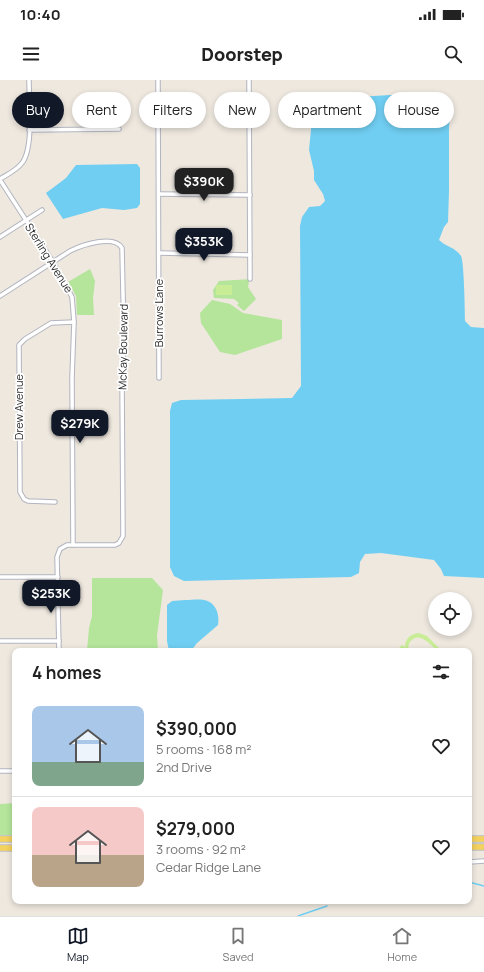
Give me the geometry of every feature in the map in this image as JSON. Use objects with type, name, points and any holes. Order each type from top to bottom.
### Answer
[{"type":"main road","points":[[0,839],[12,839]]},
{"type":"main road","points":[[472,839],[484,839]]},
{"type":"main road","points":[[472,847],[484,847]]},
{"type":"main road","points":[[0,848],[12,848]]},
{"type":"street","points":[[0,180],[23,162],[27,153],[29,130],[29,80]]},
{"type":"street","name":"Burrows Lane","points":[[158,80],[159,378]]},
{"type":"street","points":[[249,80],[250,279]]},
{"type":"street","points":[[29,130],[119,129]]},
{"type":"street","name":"Sterling Avenue","points":[[0,180],[53,262],[72,297],[74,322],[72,378],[73,545]]},
{"type":"street","points":[[159,194],[250,195]]},
{"type":"street","points":[[0,237],[42,210]]},
{"type":"street","name":"McKay Boulevard","points":[[0,296],[80,246],[106,241],[121,245],[123,251],[124,536],[120,544],[116,545],[73,545]]},
{"type":"street","points":[[159,253],[250,255]]},
{"type":"street","name":"Drew Avenue","points":[[55,502],[28,501],[24,499],[20,492],[19,345],[25,339],[51,323],[74,322]]},
{"type":"street","points":[[59,648],[58,557],[60,549],[67,545],[73,545]]},
{"type":"street","points":[[0,577],[58,577]]},
{"type":"street","points":[[0,641],[59,642]]},
{"type":"street","points":[[0,771],[12,771]]},
{"type":"street","points":[[472,862],[484,861]]},
{"type":"green space","points":[[90,269],[95,281],[93,298],[94,315],[77,315],[76,296],[68,282]]},
{"type":"green space","points":[[252,279],[249,281],[248,287],[256,299],[244,311],[237,305],[239,303],[234,299],[214,298],[213,290],[219,281]]},
{"type":"green space","points":[[216,285],[232,285],[232,295],[216,295]]},
{"type":"green space","points":[[212,300],[230,304],[243,313],[282,320],[282,339],[235,355],[220,352],[201,323],[200,313]]},
{"type":"green space","points":[[92,578],[152,578],[163,590],[157,635],[158,648],[87,648],[89,628],[92,616]]},
{"type":"green space","points":[[419,633],[427,636],[439,648],[434,648],[425,640],[417,638],[413,639],[409,643],[408,648],[399,648],[402,645],[405,647],[406,641],[413,634]]},
{"type":"green space","points":[[12,803],[12,837],[0,837],[0,804]]},
{"type":"water","points":[[384,95],[384,128],[449,128],[448,222],[444,227],[439,240],[459,253],[461,256],[464,276],[465,321],[471,327],[484,328],[484,578],[444,576],[434,560],[381,553],[365,554],[360,562],[359,573],[351,577],[184,581],[174,576],[170,567],[170,411],[172,403],[181,400],[292,398],[301,386],[300,226],[302,217],[309,207],[320,206],[325,201],[323,194],[314,180],[314,171],[309,150],[311,128],[376,128],[376,96]]},
{"type":"water","points":[[137,164],[140,168],[140,204],[137,208],[124,210],[102,208],[63,219],[46,193],[66,178],[76,165]]},
{"type":"water","points":[[202,600],[212,603],[218,613],[218,625],[193,648],[168,648],[167,605],[172,601]]},
{"type":"waterway","points":[[472,883],[484,886]]},
{"type":"waterway","points":[[298,916],[327,906]]}]
